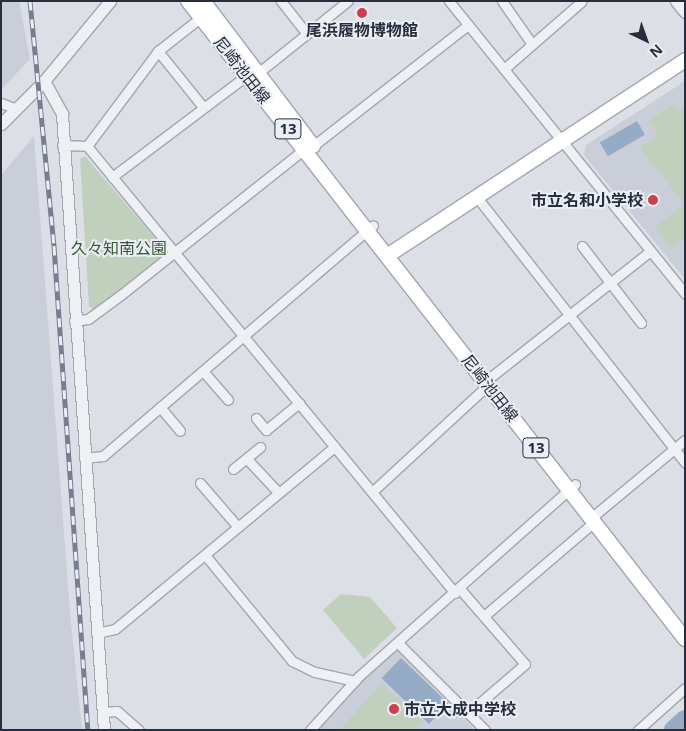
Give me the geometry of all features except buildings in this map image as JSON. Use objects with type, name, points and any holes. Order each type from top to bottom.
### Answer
[{"type":"main road","name":"尼崎池田線","points":[[188,1],[252,75],[572,487],[685,639]]},
{"type":"main road","name":"尼崎池田線","points":[[203,1],[252,75]]},
{"type":"main road","points":[[391,254],[476,196],[685,60]]},
{"type":"main road","name":"尼崎池田線","points":[[594,517],[685,624]]},
{"type":"street","points":[[1,124],[44,81],[110,1]]},
{"type":"street","points":[[281,1],[307,34]]},
{"type":"street","points":[[112,176],[203,107],[252,75],[348,1]]},
{"type":"street","points":[[449,1],[685,294]]},
{"type":"street","points":[[502,1],[532,44]]},
{"type":"street","points":[[504,70],[582,1]]},
{"type":"street","points":[[676,1],[685,12]]},
{"type":"street","points":[[87,146],[158,51],[201,17]]},
{"type":"street","points":[[74,321],[88,319],[175,254],[308,148],[468,25]]},
{"type":"street","points":[[158,51],[203,107]]},
{"type":"street","points":[[44,81],[62,114],[62,145],[104,730]]},
{"type":"street","points":[[1,103],[17,109]]},
{"type":"street","points":[[62,145],[87,146],[372,492],[458,591],[484,616],[525,664],[468,712]]},
{"type":"street","points":[[476,196],[685,463]]},
{"type":"street","points":[[84,458],[103,456],[370,228]]},
{"type":"street","points":[[582,246],[641,323]]},
{"type":"street","points":[[372,492],[490,381],[650,251]]},
{"type":"street","points":[[203,371],[228,400]]},
{"type":"street","points":[[256,418],[266,430],[298,403]]},
{"type":"street","points":[[160,406],[180,431]]},
{"type":"street","points":[[484,616],[594,517],[685,440]]},
{"type":"street","points":[[233,469],[260,447]]},
{"type":"street","points":[[96,633],[115,629],[334,447]]},
{"type":"street","points":[[247,458],[278,492]]},
{"type":"street","points":[[200,483],[238,527]]},
{"type":"street","points":[[310,730],[354,681],[458,591],[572,487]]},
{"type":"street","points":[[205,555],[292,661],[315,672],[354,681]]},
{"type":"street","points":[[398,643],[486,730]]},
{"type":"street","points":[[638,730],[685,688]]},
{"type":"street","points":[[102,712],[118,711],[139,730]]},
{"type":"shaded area","points":[[1,1],[19,1],[30,59],[1,90]]},
{"type":"shaded area","name":"市立名和小学校","points":[[685,81],[685,279],[584,155],[586,145]]},
{"type":"shaded area","points":[[34,136],[70,612],[82,730],[1,730],[1,175]]},
{"type":"shaded area","name":"市立大成中学校","points":[[396,649],[475,730],[315,730],[353,688]]},
{"type":"green space","points":[[673,104],[678,111],[685,108],[685,238],[671,249],[655,228],[684,203],[639,147],[658,135],[648,121]]},
{"type":"green space","name":"久々知南公園","points":[[85,156],[165,250],[165,255],[96,310],[89,306],[80,159]]},
{"type":"green space","points":[[341,594],[370,597],[397,628],[364,659],[323,610]]},
{"type":"green space","points":[[382,684],[424,722],[417,730],[339,730]]},
{"type":"water","points":[[637,121],[645,135],[608,156],[600,142]]},
{"type":"water","points":[[401,658],[448,704],[429,724],[382,678]]},
{"type":"waterway","points":[[674,730],[685,720]]},
{"type":"railway","points":[[30,1],[54,246],[88,730]]},
{"type":"place","name":"尾浜履物博物館","points":[[362,13]]},
{"type":"place","name":"市立名和小学校","points":[[653,200]]},
{"type":"place","name":"市立大成中学校","points":[[394,709]]}]
